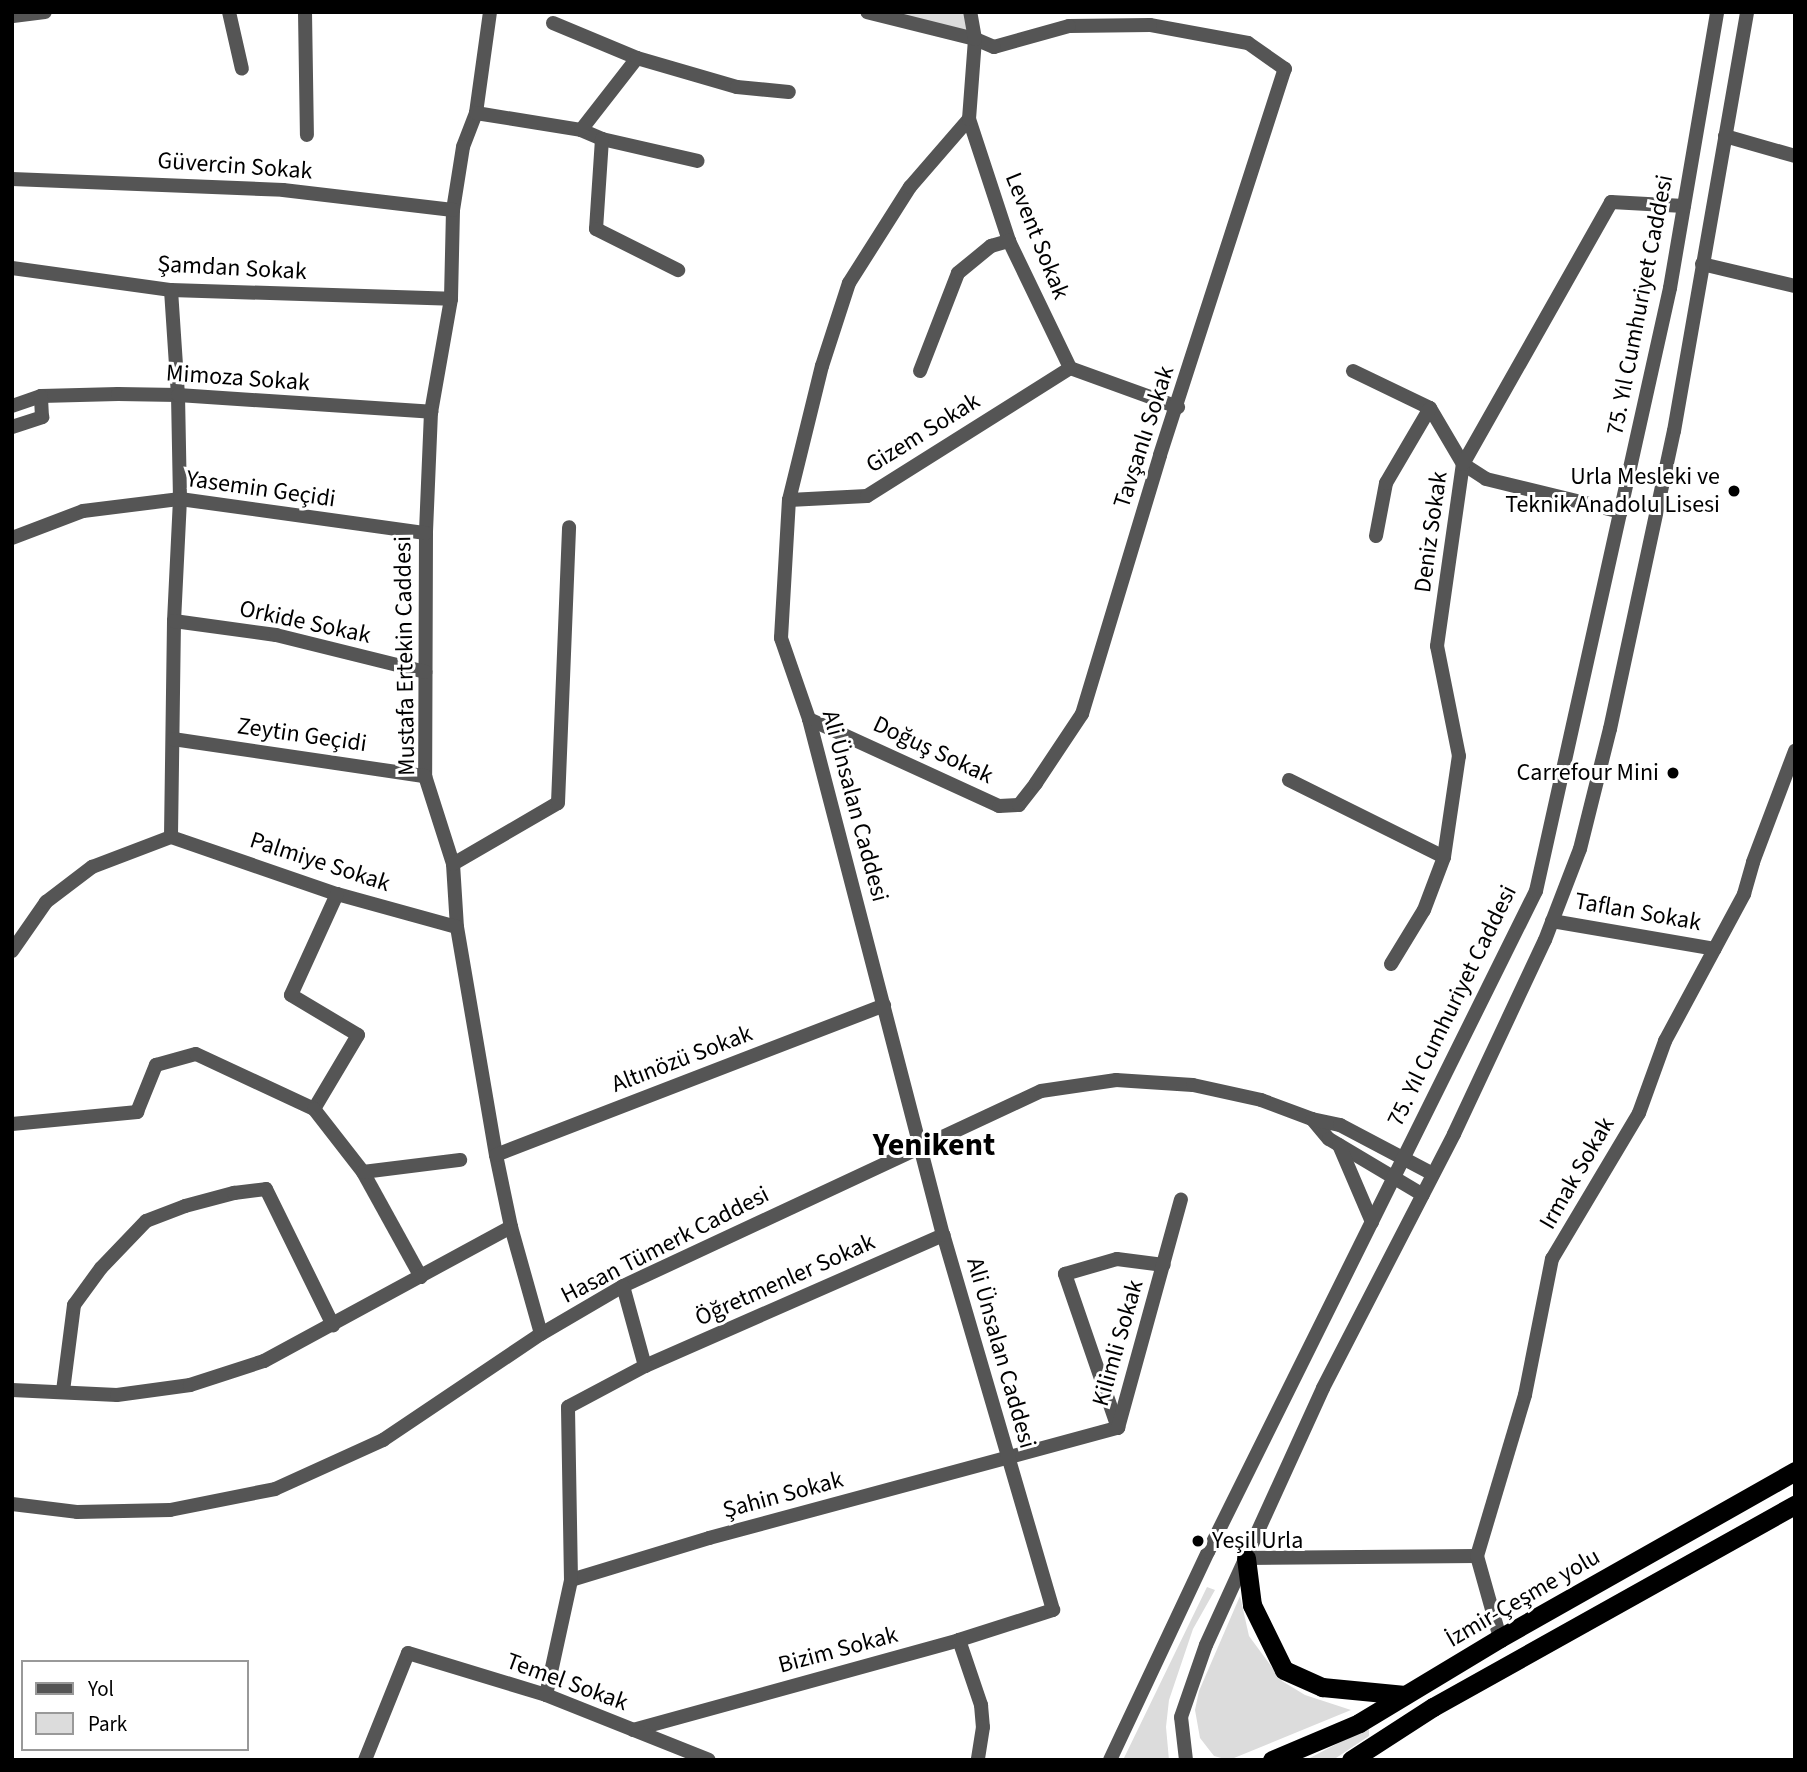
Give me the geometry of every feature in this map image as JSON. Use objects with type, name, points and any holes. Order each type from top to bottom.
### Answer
[{"type":"highway","name":"İzmir-Çeşme yolu","points":[[1272,1760],[1359,1723],[1500,1638],[1795,1471]]},
{"type":"highway","name":"İzmir-Çeşme yolu","points":[[1352,1760],[1433,1707],[1795,1505]]},
{"type":"highway","points":[[1246,1558],[1252,1605],[1284,1670],[1322,1688],[1405,1695]]},
{"type":"street","points":[[12,16],[45,12]]},
{"type":"street","points":[[229,12],[242,69]]},
{"type":"street","points":[[305,12],[307,135]]},
{"type":"street","name":"Mustafa Ertekin Caddesi","points":[[491,12],[476,113],[463,146],[453,210],[451,299],[431,412],[426,533],[425,776],[453,864],[457,927],[496,1155],[511,1227],[541,1334]]},
{"type":"street","points":[[867,12],[975,39]]},
{"type":"street","points":[[969,119],[975,39],[970,12]]},
{"type":"street","name":"75. Yıl Cumhuriyet Caddesi","points":[[1110,1760],[1401,1158],[1536,891],[1670,288],[1717,12]]},
{"type":"street","points":[[1186,1760],[1181,1717],[1188,1690],[1323,1388],[1423,1195],[1552,921],[1580,849],[1610,729],[1674,431],[1747,12]]},
{"type":"street","points":[[553,23],[638,58],[737,87],[789,92]]},
{"type":"street","name":"Tavşanlı Sokak","points":[[975,39],[994,47],[1069,26],[1150,25],[1248,43],[1285,69],[1160,456],[1082,714],[1018,805],[999,806]]},
{"type":"street","points":[[581,130],[638,58]]},
{"type":"street","points":[[476,113],[581,130],[602,139],[698,161]]},
{"type":"street","name":"Levent Sokak","points":[[969,119],[1009,241],[1070,368]]},
{"type":"street","name":"Ali Ünsalan Caddesi","points":[[969,119],[910,187],[849,283],[822,366],[789,500],[781,638],[809,719],[943,1235],[1054,1610]]},
{"type":"street","points":[[1725,136],[1795,156]]},
{"type":"street","points":[[602,139],[596,229],[678,270]]},
{"type":"street","name":"Güvercin Sokak","points":[[12,178],[282,190],[453,210]]},
{"type":"street","name":"Deniz Sokak","points":[[1391,964],[1424,910],[1444,857],[1458,756],[1437,646],[1463,464],[1611,202],[1684,206]]},
{"type":"street","points":[[920,371],[958,274],[990,246],[1009,241]]},
{"type":"street","points":[[1702,264],[1795,286]]},
{"type":"street","name":"Şamdan Sokak","points":[[12,268],[171,290],[451,299]]},
{"type":"street","points":[[12,951],[46,902],[92,867],[171,837],[174,621],[180,499],[178,395],[171,290]]},
{"type":"street","points":[[1070,368],[1178,407]]},
{"type":"street","name":"Gizem Sokak","points":[[789,500],[867,496],[1070,368]]},
{"type":"street","points":[[1353,372],[1430,408],[1463,464],[1486,479],[1621,512]]},
{"type":"street","name":"Mimoza Sokak","points":[[12,406],[41,397],[178,395],[431,412]]},
{"type":"street","points":[[12,427],[43,417],[41,397]]},
{"type":"street","points":[[1377,536],[1386,483],[1430,408]]},
{"type":"street","name":"Yasemin Geçidi","points":[[12,538],[83,511],[180,499],[426,533]]},
{"type":"street","points":[[453,864],[558,803],[569,527]]},
{"type":"street","name":"Orkide Sokak","points":[[174,621],[276,635],[425,672]]},
{"type":"street","name":"Doğuş Sokak","points":[[809,719],[999,806]]},
{"type":"street","name":"Zeytin Geçidi","points":[[173,740],[425,776]]},
{"type":"street","name":"Irmak Sokak","points":[[1477,1556],[1525,1395],[1552,1259],[1639,1113],[1665,1041],[1744,894],[1752,862],[1795,751]]},
{"type":"street","points":[[1289,780],[1444,857]]},
{"type":"street","name":"Palmiye Sokak","points":[[171,837],[337,894],[457,927]]},
{"type":"street","points":[[314,1109],[358,1035],[291,995],[337,894]]},
{"type":"street","name":"Taflan Sokak","points":[[1552,921],[1715,949]]},
{"type":"street","name":"Altınözü Sokak","points":[[496,1155],[884,1006]]},
{"type":"street","points":[[12,1124],[137,1112],[156,1065],[195,1054],[314,1109],[363,1172],[421,1278]]},
{"type":"street","name":"Hasan Tümerk Caddesi","points":[[12,1504],[77,1511],[170,1510],[275,1489],[383,1440],[541,1334],[623,1286],[1041,1091],[1116,1080],[1193,1085],[1261,1100],[1312,1119],[1340,1125],[1433,1174]]},
{"type":"street","points":[[1312,1119],[1338,1144],[1348,1159],[1372,1222]]},
{"type":"street","points":[[1338,1144],[1423,1195]]},
{"type":"street","points":[[363,1172],[460,1160]]},
{"type":"street","points":[[63,1391],[74,1305],[101,1268],[146,1221],[185,1206],[234,1193],[266,1189],[333,1325]]},
{"type":"street","name":"Kilimli Sokak","points":[[1007,1458],[1118,1428],[1181,1200]]},
{"type":"street","points":[[12,1390],[117,1395],[190,1385],[264,1361],[511,1227]]},
{"type":"street","name":"Öğretmenler Sokak","points":[[645,1366],[943,1235]]},
{"type":"street","points":[[1118,1428],[1065,1274],[1117,1259],[1164,1265]]},
{"type":"street","points":[[546,1695],[571,1580],[568,1407],[645,1366],[623,1286]]},
{"type":"street","name":"Şahin Sokak","points":[[571,1580],[709,1538],[1007,1458]]},
{"type":"street","points":[[1246,1558],[1477,1556],[1500,1638]]},
{"type":"street","name":"Bizim Sokak","points":[[633,1730],[959,1640],[1054,1610]]},
{"type":"street","points":[[959,1640],[981,1705],[983,1727],[978,1760]]},
{"type":"street","name":"Temel Sokak","points":[[365,1760],[408,1653],[546,1695],[709,1760]]},
{"type":"green space","points":[[867,12],[970,12],[975,39]]},
{"type":"green space","points":[[1207,1587],[1215,1590],[1193,1629],[1169,1700],[1166,1727],[1169,1760],[1123,1760]]},
{"type":"green space","points":[[1240,1596],[1249,1636],[1282,1681],[1305,1695],[1351,1710],[1234,1758],[1225,1759],[1214,1756],[1200,1738],[1195,1710],[1199,1691]]},
{"type":"green space","points":[[1369,1727],[1369,1736],[1333,1760],[1306,1760]]},
{"type":"place","name":"Urla Mesleki ve Teknik Anadolu Lisesi","points":[[1734,491]]},
{"type":"place","name":"Carrefour Mini","points":[[1673,773]]},
{"type":"place","name":"Yeşil Urla","points":[[1198,1541]]},
{"type":"district","name":"Yenikent","points":[[934,1145]]}]
